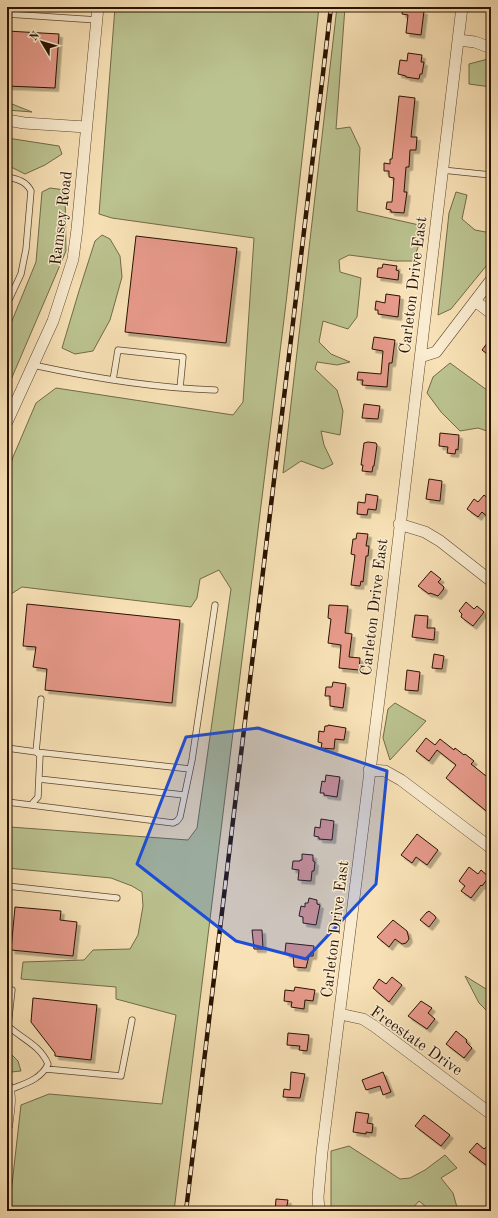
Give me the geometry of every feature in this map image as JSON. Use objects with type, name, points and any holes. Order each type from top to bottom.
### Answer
[{"type":"street","name":"Ramsey Road","points":[[7,422],[53,321],[73,260],[78,229],[98,7]]},
{"type":"street","name":"Carleton Drive East","points":[[320,1211],[318,1197],[322,1152],[387,636],[399,524],[462,7]]},
{"type":"street","points":[[458,40],[475,42],[491,48]]},
{"type":"street","points":[[7,120],[24,123],[86,127]]},
{"type":"street","points":[[420,357],[436,352],[491,280]]},
{"type":"street","points":[[475,301],[491,313]]},
{"type":"street","points":[[399,524],[425,532],[435,538],[491,581]]},
{"type":"street","points":[[369,770],[385,771],[401,780],[491,848]]},
{"type":"street","name":"Freestate Drive","points":[[340,1014],[363,1019],[374,1026],[491,1114]]},
{"type":"street","points":[[7,1125],[9,1104],[8,1088]]},
{"type":"lane","points":[[7,14],[97,20]]},
{"type":"lane","points":[[442,170],[491,175]]},
{"type":"lane","points":[[7,177],[24,182],[29,186],[31,191],[26,248],[21,274],[7,304]]},
{"type":"lane","points":[[113,380],[118,350],[183,357],[180,388]]},
{"type":"lane","points":[[33,365],[85,376],[113,380],[180,388],[215,390]]},
{"type":"lane","points":[[7,802],[173,823],[177,821],[180,817],[190,770],[215,605]]},
{"type":"lane","points":[[36,752],[41,699]]},
{"type":"lane","points":[[7,748],[190,770]]},
{"type":"lane","points":[[31,805],[38,797],[40,755],[36,752]]},
{"type":"lane","points":[[39,779],[184,795]]},
{"type":"lane","points":[[7,886],[117,898]]},
{"type":"lane","points":[[7,989],[12,990],[8,1026],[30,1041],[39,1050],[48,1064],[46,1069],[39,1076],[8,1088]]},
{"type":"lane","points":[[46,1069],[121,1076],[132,1020]]},
{"type":"highlighted area","points":[[258,728],[387,771],[376,884],[306,959],[236,941],[137,864],[186,737]]},
{"type":"green space","points":[[115,7],[319,7],[286,303],[174,1211],[9,1211],[21,1105],[49,1094],[162,1104],[176,1015],[116,999],[116,987],[21,979],[23,962],[84,960],[93,950],[130,949],[138,935],[143,906],[142,892],[132,886],[111,878],[7,868],[7,835],[10,827],[188,840],[197,828],[231,589],[219,570],[200,579],[197,598],[191,607],[22,587],[11,594],[7,615],[7,478],[13,457],[36,403],[56,388],[233,415],[243,402],[254,238],[112,218],[99,214]]},
{"type":"green space","points":[[337,7],[345,7],[336,129],[350,127],[360,148],[357,211],[419,225],[420,242],[413,261],[395,261],[349,255],[339,260],[340,272],[361,278],[357,317],[348,329],[323,321],[319,342],[331,354],[350,362],[337,365],[317,362],[315,369],[337,390],[343,411],[340,435],[321,431],[324,445],[333,464],[323,469],[301,461],[283,473]]},
{"type":"green space","points":[[488,59],[491,60],[491,87],[469,84],[469,64]]},
{"type":"green space","points":[[7,102],[32,112],[7,110]]},
{"type":"green space","points":[[7,138],[59,146],[62,154],[45,165],[25,174],[7,165]]},
{"type":"green space","points":[[50,188],[65,190],[66,251],[7,389],[7,333],[36,262],[42,192]]},
{"type":"green space","points":[[456,192],[467,195],[462,219],[475,230],[491,233],[491,260],[451,309],[438,315],[449,213]]},
{"type":"green space","points":[[102,235],[110,239],[120,256],[122,277],[110,320],[93,351],[75,354],[62,348],[95,241]]},
{"type":"green space","points":[[450,363],[491,393],[490,432],[478,428],[460,431],[441,412],[427,393],[433,377]]},
{"type":"green space","points":[[395,703],[426,721],[390,760],[383,738],[388,709]]},
{"type":"green space","points":[[465,976],[491,992],[491,1015],[479,1003]]},
{"type":"green space","points":[[7,1050],[18,1061],[21,1071],[11,1072],[7,1066]]},
{"type":"green space","points":[[349,1146],[400,1179],[410,1178],[425,1170],[445,1155],[457,1168],[441,1178],[453,1193],[458,1211],[431,1211],[419,1201],[410,1211],[331,1211],[331,1151]]},
{"type":"building","points":[[403,7],[411,7],[410,9],[424,11],[421,35],[406,33],[408,15],[402,14]]},
{"type":"building","points":[[7,31],[59,34],[55,88],[7,86]]},
{"type":"building","points":[[408,53],[422,55],[421,62],[424,62],[422,74],[420,74],[419,79],[398,74],[400,60],[407,61]]},
{"type":"building","points":[[399,96],[415,98],[411,137],[417,137],[416,150],[410,150],[409,167],[406,167],[404,192],[407,192],[404,213],[391,212],[391,210],[386,209],[387,202],[392,202],[394,178],[389,177],[389,171],[384,171],[384,163],[390,164],[390,159],[392,159]]},
{"type":"building","points":[[136,236],[237,248],[226,343],[125,332]]},
{"type":"building","points":[[383,264],[397,266],[396,270],[399,271],[398,280],[377,277],[378,268],[382,268]]},
{"type":"building","points":[[386,294],[400,296],[398,317],[378,314],[378,310],[375,310],[376,301],[385,303]]},
{"type":"building","points":[[374,337],[395,340],[392,363],[389,363],[387,387],[362,385],[363,380],[357,380],[358,372],[381,374],[383,351],[372,349]]},
{"type":"building","points":[[491,338],[491,357],[482,350]]},
{"type":"building","points":[[364,404],[380,406],[378,419],[362,418]]},
{"type":"building","points":[[440,433],[459,435],[458,450],[456,449],[455,454],[447,453],[448,447],[439,446]]},
{"type":"building","points":[[364,443],[376,443],[377,445],[372,472],[362,471],[363,465],[361,465]]},
{"type":"building","points":[[429,479],[442,481],[440,501],[426,499]]},
{"type":"building","points":[[366,494],[378,496],[376,510],[368,509],[367,515],[357,514],[358,502],[365,503]]},
{"type":"building","points":[[484,495],[491,501],[491,520],[482,512],[478,517],[467,509],[474,499],[478,502]]},
{"type":"building","points":[[357,533],[368,534],[366,546],[369,546],[368,556],[366,556],[363,582],[361,581],[360,586],[351,585],[355,555],[351,554],[353,539],[356,539]]},
{"type":"building","points":[[431,571],[441,579],[438,582],[444,587],[438,596],[429,594],[418,586]]},
{"type":"building","points":[[466,602],[474,609],[477,606],[484,612],[473,626],[461,617],[462,614],[459,611]]},
{"type":"building","points":[[27,604],[180,620],[172,703],[45,690],[47,669],[33,667],[36,647],[23,646]]},
{"type":"building","points":[[329,605],[348,606],[345,633],[352,634],[349,657],[360,658],[359,670],[339,668],[341,645],[328,643],[331,619],[328,618]]},
{"type":"building","points":[[415,615],[428,616],[427,628],[435,628],[434,640],[412,637]]},
{"type":"building","points":[[434,654],[444,656],[442,669],[432,668]]},
{"type":"building","points":[[407,670],[420,672],[418,691],[405,690]]},
{"type":"building","points":[[333,682],[346,684],[343,708],[330,706],[330,696],[325,696],[326,687],[332,687]]},
{"type":"building","points":[[328,725],[346,728],[344,740],[335,739],[334,749],[321,748],[322,743],[318,742],[319,731],[324,732],[325,726]]},
{"type":"building","points":[[426,738],[435,745],[440,739],[454,750],[455,748],[464,755],[465,754],[474,761],[471,764],[491,780],[491,815],[446,778],[456,765],[437,750],[429,761],[416,751]]},
{"type":"building","points":[[326,775],[340,777],[337,797],[320,793],[322,781],[325,782]]},
{"type":"building","points":[[321,819],[334,821],[332,840],[319,839],[319,837],[314,836],[315,827],[320,828]]},
{"type":"building","points":[[417,834],[438,850],[427,865],[416,857],[412,863],[401,855]]},
{"type":"building","points":[[302,854],[313,855],[313,861],[315,862],[311,881],[298,880],[299,870],[292,869],[293,861],[302,860]]},
{"type":"building","points":[[469,867],[478,874],[481,870],[489,877],[471,898],[461,891],[465,886],[459,881]]},
{"type":"building","points":[[309,898],[317,900],[317,904],[320,905],[316,925],[303,923],[303,917],[299,916],[301,906],[305,907],[305,903],[308,903]]},
{"type":"building","points":[[15,907],[61,911],[60,920],[77,922],[73,956],[11,950]]},
{"type":"building","points":[[429,911],[436,918],[429,927],[420,920]]},
{"type":"building","points":[[393,920],[407,931],[409,939],[406,943],[402,944],[395,939],[389,947],[377,937]]},
{"type":"building","points":[[252,930],[262,930],[263,949],[254,949]]},
{"type":"building","points":[[286,943],[314,946],[313,956],[309,956],[306,968],[294,967],[293,955],[286,954],[285,952]]},
{"type":"building","points":[[392,977],[402,985],[389,1002],[373,988],[379,979],[386,984]]},
{"type":"building","points":[[295,987],[315,990],[313,1001],[305,1000],[304,1009],[291,1007],[292,1002],[284,1001],[285,990],[294,991]]},
{"type":"building","points":[[33,998],[97,1005],[91,1060],[55,1056],[55,1053],[31,1022]]},
{"type":"building","points":[[421,1001],[432,1008],[428,1013],[435,1019],[427,1029],[408,1016]]},
{"type":"building","points":[[456,1031],[467,1040],[466,1042],[472,1048],[464,1058],[446,1044]]},
{"type":"building","points":[[288,1033],[309,1035],[307,1051],[299,1050],[300,1046],[287,1045]]},
{"type":"building","points":[[291,1072],[305,1074],[300,1098],[283,1097],[284,1089],[290,1090]]},
{"type":"building","points":[[383,1072],[391,1092],[383,1095],[380,1086],[366,1090],[362,1080]]},
{"type":"building","points":[[356,1112],[369,1114],[367,1123],[373,1124],[372,1133],[366,1132],[366,1134],[353,1132]]},
{"type":"building","points":[[424,1115],[450,1135],[441,1146],[415,1126]]},
{"type":"building","points":[[477,1143],[484,1149],[486,1147],[491,1151],[491,1169],[469,1152]]},
{"type":"building","points":[[276,1199],[288,1200],[286,1211],[275,1211]]},
{"type":"railway","points":[[186,1211],[331,7]]}]
